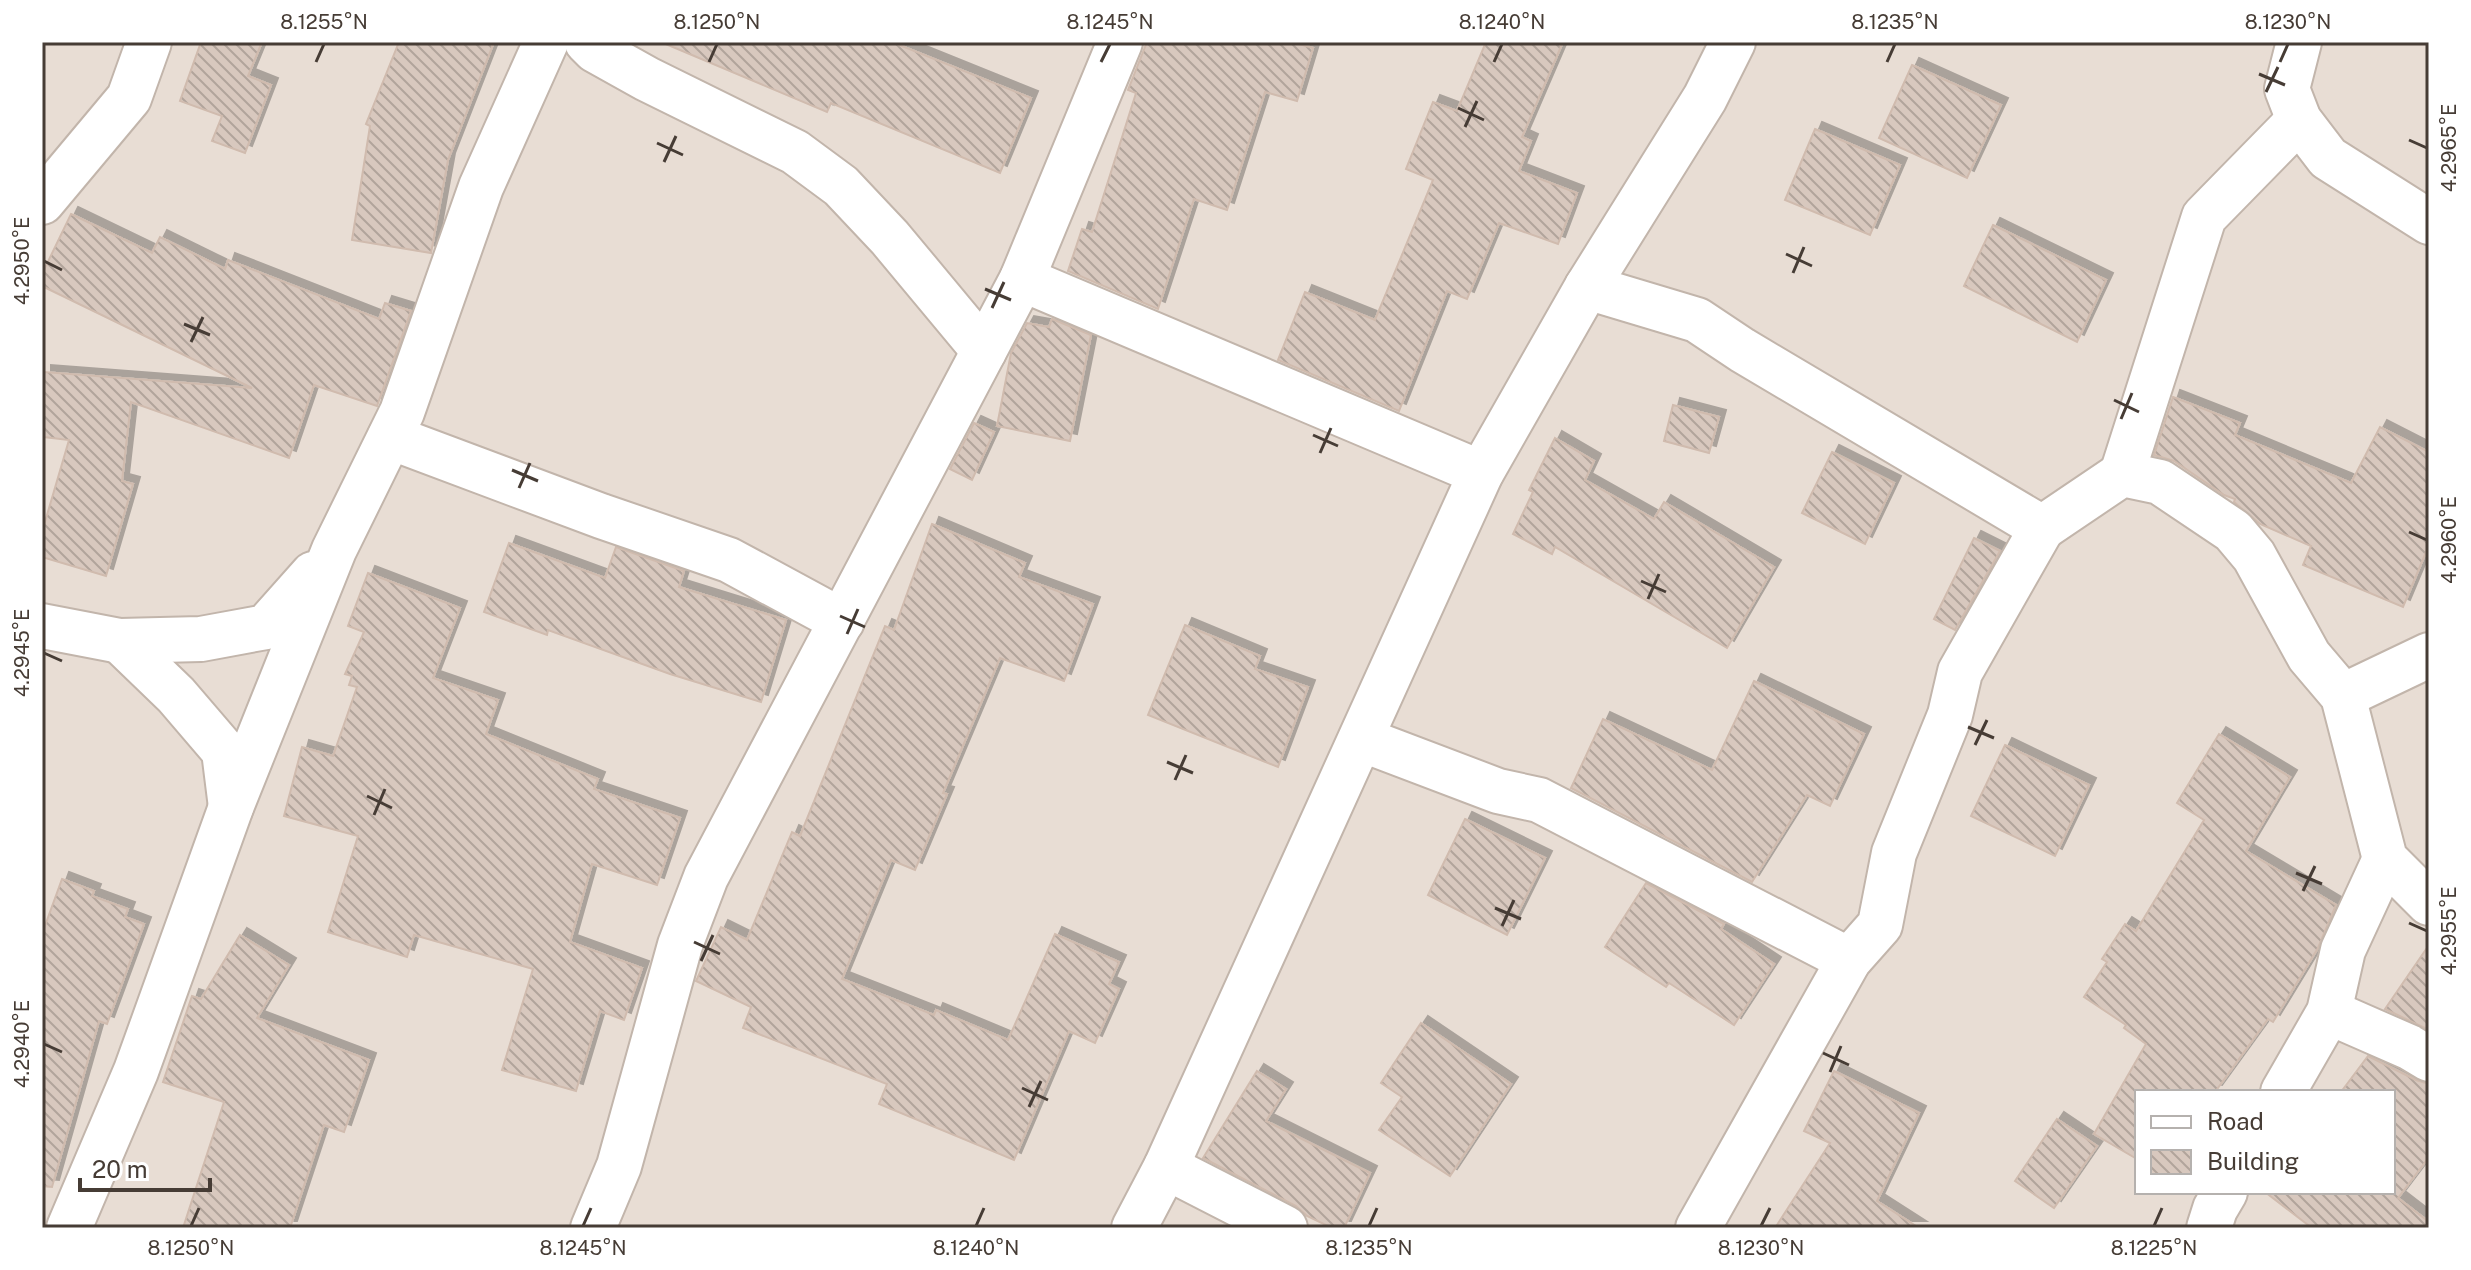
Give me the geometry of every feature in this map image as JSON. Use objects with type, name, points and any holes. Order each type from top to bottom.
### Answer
[{"type":"street","points":[[42,202],[129,98],[149,42]]},
{"type":"street","points":[[69,1228],[136,1071],[231,807],[334,550],[390,437],[427,343],[481,187],[546,42]]},
{"type":"street","points":[[587,42],[595,50],[647,79],[795,152],[841,186],[890,238],[984,351]]},
{"type":"street","points":[[1134,1228],[1166,1167],[1481,473],[1587,287],[1705,98],[1733,42]]},
{"type":"street","points":[[2299,42],[2287,89],[2299,120],[2328,158],[2429,222]]},
{"type":"street","points":[[593,1228],[619,1166],[680,945],[706,877],[1022,279],[1108,47]]},
{"type":"street","points":[[1698,1228],[1849,960],[1880,925],[1894,853],[1950,715],[1960,672],[2042,528],[2122,474],[2204,217],[2299,120]]},
{"type":"street","points":[[1022,279],[1481,473]]},
{"type":"street","points":[[1587,287],[1697,320],[1742,350],[2042,528]]},
{"type":"street","points":[[390,437],[729,560],[842,621]]},
{"type":"street","points":[[2122,474],[2160,482],[2233,531],[2254,556],[2309,656],[2343,696],[2385,859],[2429,903]]},
{"type":"street","points":[[42,626],[120,641],[201,639],[266,627],[334,550]]},
{"type":"street","points":[[120,641],[176,695],[224,751],[231,807]]},
{"type":"street","points":[[2343,696],[2429,655]]},
{"type":"street","points":[[1361,739],[1498,791],[1539,800],[1849,960]]},
{"type":"street","points":[[2284,1090],[2329,1012],[2343,950],[2385,859]]},
{"type":"street","points":[[2329,1012],[2429,1059]]},
{"type":"street","points":[[1166,1167],[1285,1228]]},
{"type":"street","points":[[2209,1228],[2224,1194]]},
{"type":"shaded area","points":[[42,42],[2429,42],[2429,1228],[42,1228]]},
{"type":"building","points":[[201,42],[262,42],[248,76],[271,85],[245,153],[212,141],[222,116],[180,101]]},
{"type":"building","points":[[399,42],[494,42],[448,160],[431,253],[352,240],[370,126],[366,124]]},
{"type":"building","points":[[661,42],[892,42],[1031,98],[1000,173],[831,103],[827,112]]},
{"type":"building","points":[[1147,42],[1292,42],[1313,48],[1297,101],[1265,92],[1227,210],[1194,199],[1158,309],[1068,271],[1082,229],[1092,232],[1136,93],[1128,90]]},
{"type":"building","points":[[1486,42],[1563,42],[1522,137],[1531,141],[1519,171],[1577,193],[1558,244],[1499,223],[1467,299],[1447,291],[1399,411],[1278,360],[1305,292],[1375,320],[1433,180],[1406,169],[1433,102],[1457,111]]},
{"type":"building","points":[[1912,65],[2001,105],[1967,178],[1879,138]]},
{"type":"building","points":[[1815,129],[1900,165],[1870,235],[1785,200]]},
{"type":"building","points":[[71,214],[152,253],[160,237],[225,269],[228,260],[379,319],[385,303],[411,311],[377,406],[314,385],[289,458],[131,402],[122,481],[133,484],[106,576],[42,557],[42,532],[69,440],[44,437],[44,372],[252,388],[42,286],[42,274]]},
{"type":"building","points":[[1993,225],[2106,280],[2077,342],[1964,286]]},
{"type":"building","points":[[1052,319],[1091,335],[1070,441],[997,426],[1011,353],[1027,323],[1049,327]]},
{"type":"building","points":[[2173,397],[2240,423],[2235,435],[2351,483],[2380,427],[2429,452],[2429,545],[2403,607],[2303,565],[2311,546],[2260,524],[2234,502],[2235,499],[2224,495],[2174,461],[2154,455]]},
{"type":"building","points":[[1673,405],[1719,417],[1709,453],[1664,441]]},
{"type":"building","points":[[974,423],[994,432],[972,480],[950,469]]},
{"type":"building","points":[[1555,438],[1594,461],[1585,480],[1654,519],[1664,502],[1774,567],[1727,648],[1555,547],[1552,554],[1513,534],[1533,492],[1529,490]]},
{"type":"building","points":[[1832,452],[1894,483],[1865,544],[1802,513]]},
{"type":"building","points":[[932,524],[1025,563],[1019,577],[1093,604],[1064,681],[1000,658],[943,793],[947,794],[915,870],[891,860],[842,979],[934,1015],[936,1010],[1008,1040],[1055,934],[1119,962],[1109,984],[1119,989],[1095,1043],[1069,1031],[1014,1160],[879,1104],[887,1084],[743,1028],[751,1007],[696,981],[721,927],[747,940],[792,832],[800,836],[885,626],[894,630]]},
{"type":"building","points":[[1974,538],[2000,551],[1955,630],[1934,619]]},
{"type":"building","points":[[509,543],[605,578],[616,547],[684,571],[679,587],[786,620],[761,702],[670,674],[548,630],[547,635],[484,612]]},
{"type":"building","points":[[368,573],[460,608],[433,678],[498,700],[486,734],[598,779],[594,789],[680,818],[657,885],[592,864],[570,942],[642,968],[624,1020],[600,1011],[576,1091],[502,1070],[533,969],[414,935],[407,957],[328,932],[358,836],[284,816],[302,747],[333,756],[357,687],[349,685],[352,676],[345,674],[364,632],[348,626]]},
{"type":"building","points":[[1185,625],[1260,656],[1255,669],[1308,687],[1278,767],[1148,715]]},
{"type":"building","points":[[1754,681],[1864,734],[1830,806],[1807,795],[1752,882],[1571,788],[1603,719],[1712,770]]},
{"type":"building","points":[[2219,734],[2290,777],[2246,851],[2336,905],[2318,948],[2273,1022],[2268,1019],[2216,1090],[2135,1090],[2135,1158],[2094,1134],[2146,1044],[2124,1028],[2126,1025],[2084,997],[2107,962],[2102,959],[2125,924],[2136,931],[2204,820],[2177,803]]},
{"type":"building","points":[[2005,745],[2089,785],[2055,856],[1971,816]]},
{"type":"building","points":[[1465,819],[1545,858],[1507,935],[1428,895]]},
{"type":"building","points":[[62,879],[94,891],[92,896],[128,909],[125,917],[144,924],[107,1024],[99,1021],[52,1187],[42,1186],[42,934]]},
{"type":"building","points":[[1646,883],[1724,924],[1721,929],[1774,964],[1734,1025],[1669,983],[1666,987],[1605,947]]},
{"type":"building","points":[[240,935],[289,965],[257,1018],[369,1060],[344,1132],[324,1125],[290,1228],[183,1228],[224,1102],[163,1082],[192,996],[201,999]]},
{"type":"building","points":[[2429,945],[2429,1030],[2385,1009]]},
{"type":"building","points":[[1421,1023],[1511,1084],[1450,1176],[1379,1130],[1402,1097],[1381,1083]]},
{"type":"building","points":[[2368,1056],[2429,1084],[2429,1157],[2398,1198],[2429,1222],[2429,1228],[2312,1228],[2268,1194],[2395,1194],[2395,1090],[2342,1090]]},
{"type":"building","points":[[1257,1071],[1286,1089],[1266,1121],[1370,1173],[1344,1228],[1332,1228],[1307,1216],[1296,1206],[1203,1158]]},
{"type":"building","points":[[1834,1071],[1919,1113],[1877,1201],[1919,1228],[1775,1228],[1830,1143],[1804,1131]]},
{"type":"building","points":[[2057,1119],[2097,1146],[2054,1208],[2015,1181]]}]
